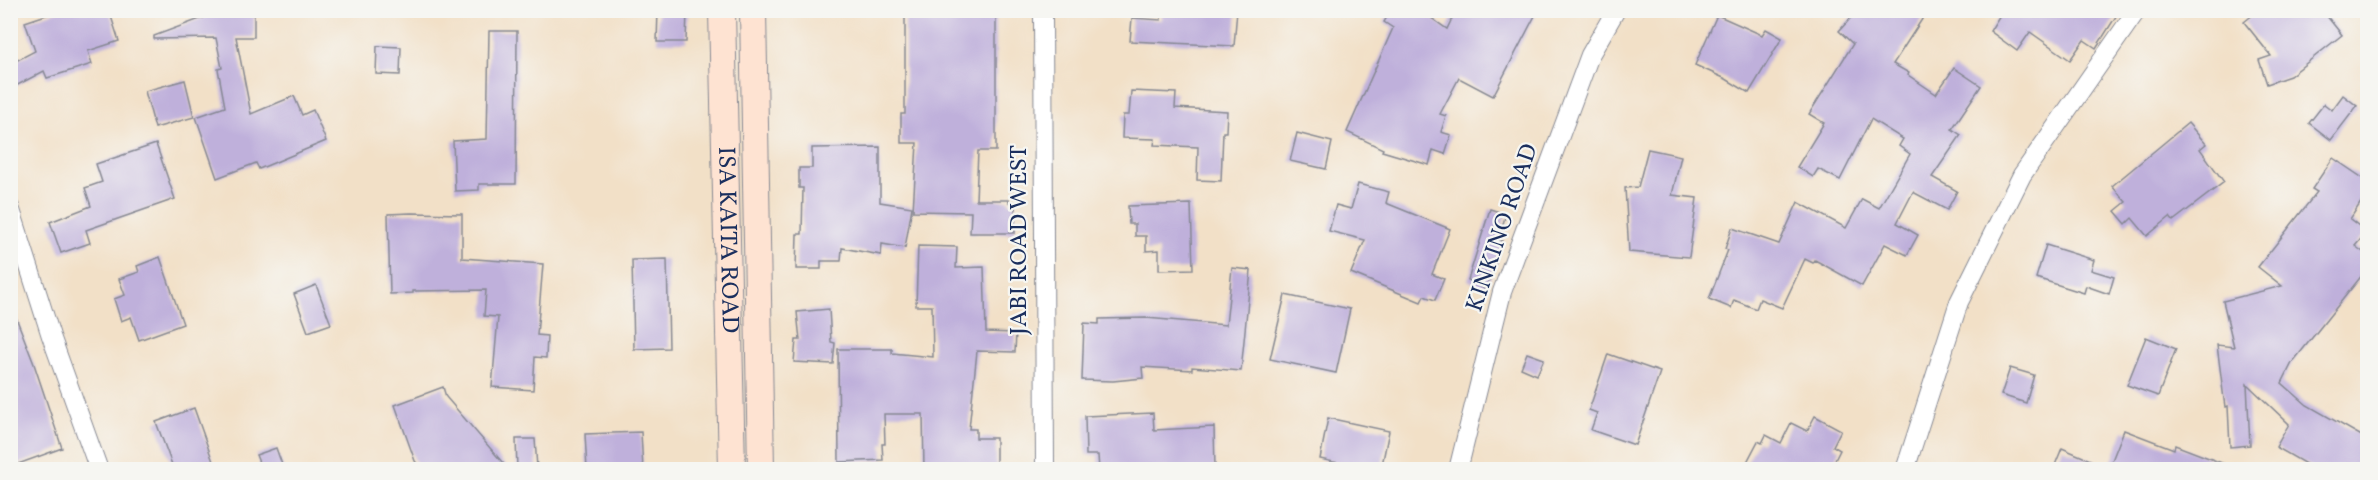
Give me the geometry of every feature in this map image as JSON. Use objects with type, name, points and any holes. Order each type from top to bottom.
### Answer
[{"type":"main road","name":"ISA KAITA ROAD","points":[[722,10],[732,470]]},
{"type":"main road","name":"ISA KAITA ROAD","points":[[753,10],[761,470]]},
{"type":"main road","points":[[726,160],[755,156]]},
{"type":"street","name":"JABI ROAD WEST","points":[[1043,10],[1045,470]]},
{"type":"street","name":"KINKINO ROAD","points":[[1458,470],[1502,292],[1590,55],[1616,10]]},
{"type":"street","points":[[1905,470],[1959,302],[2022,175],[2137,10]]},
{"type":"street","points":[[10,207],[51,336],[99,470]]},
{"type":"building","points":[[61,10],[109,10],[119,41],[88,51],[92,64],[47,78],[44,71],[10,89],[10,64],[35,51],[25,22]]},
{"type":"building","points":[[208,10],[254,10],[254,37],[236,37],[251,114],[294,96],[302,115],[313,110],[326,141],[259,169],[256,163],[217,178],[196,117],[225,107],[218,69],[222,68],[216,38],[154,39],[154,36],[208,16]]},
{"type":"building","points":[[658,10],[687,10],[686,42],[657,42]]},
{"type":"building","points":[[1161,10],[1237,10],[1234,46],[1130,41],[1132,18],[1161,20]]},
{"type":"building","points":[[1391,10],[1420,10],[1447,29],[1456,10],[1538,10],[1493,96],[1459,78],[1440,114],[1446,116],[1441,132],[1451,135],[1445,154],[1433,150],[1429,165],[1382,151],[1383,149],[1347,132],[1393,28],[1384,22]]},
{"type":"building","points":[[1858,10],[1928,10],[1893,64],[1936,94],[1954,68],[1981,86],[1952,129],[1961,135],[1932,177],[1957,191],[1947,210],[1913,192],[1897,223],[1918,235],[1907,255],[1885,244],[1862,286],[1815,260],[1813,263],[1805,259],[1782,308],[1760,299],[1756,309],[1734,300],[1731,308],[1709,299],[1728,250],[1725,249],[1732,228],[1779,244],[1798,202],[1846,228],[1862,199],[1879,208],[1910,154],[1899,146],[1903,139],[1871,119],[1840,180],[1818,169],[1813,177],[1797,167],[1824,123],[1809,114],[1853,44],[1839,31]]},
{"type":"building","points":[[2003,10],[2120,10],[2096,48],[2084,40],[2070,60],[2030,32],[2017,51],[1990,31]]},
{"type":"building","points":[[2259,10],[2322,10],[2342,35],[2290,76],[2267,84],[2259,60],[2271,56],[2244,22]]},
{"type":"building","points":[[996,12],[996,151],[978,151],[976,200],[1009,200],[1009,203],[1015,203],[1015,233],[970,233],[971,212],[913,211],[917,143],[901,143],[901,114],[905,114],[905,14]]},
{"type":"building","points":[[1717,15],[1762,35],[1766,29],[1782,38],[1749,93],[1726,79],[1695,65]]},
{"type":"building","points":[[489,31],[517,31],[516,184],[479,184],[479,190],[455,191],[453,141],[487,139]]},
{"type":"building","points":[[377,46],[401,47],[400,75],[376,74]]},
{"type":"building","points":[[185,80],[194,117],[155,128],[145,91]]},
{"type":"building","points":[[1131,91],[1176,93],[1175,108],[1227,111],[1226,132],[1223,132],[1221,181],[1197,180],[1198,147],[1154,145],[1155,139],[1122,138],[1123,115],[1129,115]]},
{"type":"building","points":[[2343,95],[2357,106],[2331,140],[2309,123],[2324,104],[2332,110]]},
{"type":"building","points":[[2188,123],[2206,144],[2200,149],[2224,182],[2173,221],[2170,217],[2147,236],[2132,218],[2126,224],[2115,211],[2126,202],[2112,186]]},
{"type":"building","points":[[1297,133],[1332,142],[1326,169],[1290,161]]},
{"type":"building","points":[[156,144],[175,199],[86,230],[90,243],[61,253],[50,222],[91,206],[85,188],[102,182],[96,164]]},
{"type":"building","points":[[880,147],[880,202],[912,207],[905,248],[882,244],[881,255],[842,248],[841,261],[821,261],[821,269],[796,269],[797,234],[802,234],[803,188],[799,188],[799,168],[812,168],[812,148]]},
{"type":"building","points":[[1648,149],[1681,156],[1672,195],[1697,198],[1689,257],[1629,252],[1625,188],[1638,187]]},
{"type":"building","points":[[2333,158],[2367,181],[2367,193],[2350,219],[2367,232],[2355,246],[2367,255],[2367,269],[2292,363],[2282,383],[2307,405],[2367,439],[2367,470],[2316,470],[2276,447],[2289,424],[2247,384],[2250,445],[2230,447],[2228,406],[2225,407],[2217,345],[2234,347],[2223,301],[2282,286],[2258,267],[2317,192],[2312,189]]},
{"type":"building","points":[[1358,184],[1389,192],[1386,203],[1450,229],[1432,274],[1444,279],[1435,300],[1424,296],[1421,302],[1351,273],[1365,240],[1329,231],[1336,205],[1351,209]]},
{"type":"building","points":[[1191,204],[1193,269],[1159,270],[1159,250],[1146,251],[1146,236],[1135,236],[1135,224],[1129,224],[1128,206]]},
{"type":"building","points":[[1490,209],[1506,214],[1498,240],[1502,241],[1494,269],[1485,289],[1468,280]]},
{"type":"building","points":[[388,214],[462,214],[462,258],[543,264],[537,335],[547,336],[546,358],[535,357],[533,390],[492,387],[498,317],[484,316],[486,290],[413,291],[413,293],[390,294]]},
{"type":"building","points":[[2046,245],[2094,260],[2091,270],[2114,277],[2109,294],[2086,286],[2084,293],[2036,278]]},
{"type":"building","points":[[918,246],[957,247],[956,268],[984,267],[986,332],[1016,333],[1015,352],[977,351],[969,429],[976,429],[976,438],[996,438],[996,470],[924,470],[923,414],[884,414],[883,460],[839,462],[838,349],[892,349],[892,353],[933,357],[932,306],[916,306]]},
{"type":"building","points":[[160,257],[183,324],[139,340],[131,317],[121,321],[114,299],[125,295],[119,279],[139,272],[137,266]]},
{"type":"building","points":[[667,259],[669,348],[634,349],[632,260]]},
{"type":"building","points":[[1232,268],[1251,270],[1241,371],[1192,367],[1192,370],[1142,367],[1143,378],[1113,381],[1082,380],[1084,323],[1099,324],[1099,319],[1146,318],[1226,325]]},
{"type":"building","points":[[316,285],[331,324],[308,332],[294,294]]},
{"type":"building","points":[[1285,295],[1350,309],[1336,373],[1270,359]]},
{"type":"building","points":[[10,307],[12,307],[34,364],[62,448],[10,467]]},
{"type":"building","points":[[829,309],[831,342],[835,343],[833,364],[794,362],[796,340],[800,340],[797,312]]},
{"type":"building","points":[[2146,337],[2176,349],[2158,396],[2127,385]]},
{"type":"building","points":[[1527,353],[1544,359],[1537,375],[1521,368]]},
{"type":"building","points":[[1608,354],[1660,372],[1635,445],[1591,430],[1597,413],[1589,410]]},
{"type":"building","points":[[2010,368],[2034,375],[2026,403],[2001,395]]},
{"type":"building","points":[[443,387],[446,397],[509,470],[422,470],[415,461],[395,405]]},
{"type":"building","points":[[194,408],[216,470],[174,470],[156,422]]},
{"type":"building","points":[[1153,413],[1154,430],[1214,427],[1215,470],[1172,468],[1099,470],[1098,455],[1086,455],[1085,416]]},
{"type":"building","points":[[1815,416],[1841,430],[1833,446],[1840,450],[1830,470],[1762,470],[1747,462],[1758,441],[1762,443],[1766,435],[1781,443],[1791,423],[1807,431]]},
{"type":"building","points":[[1328,418],[1389,431],[1381,470],[1370,470],[1320,459]]},
{"type":"building","points":[[2124,430],[2174,449],[2175,445],[2235,468],[2235,470],[2066,470],[2055,465],[2062,448],[2109,468]]},
{"type":"building","points":[[641,432],[643,470],[587,470],[585,434]]},
{"type":"building","points":[[516,439],[535,439],[537,468],[517,469]]},
{"type":"building","points":[[276,448],[284,470],[262,470],[256,455]]}]
